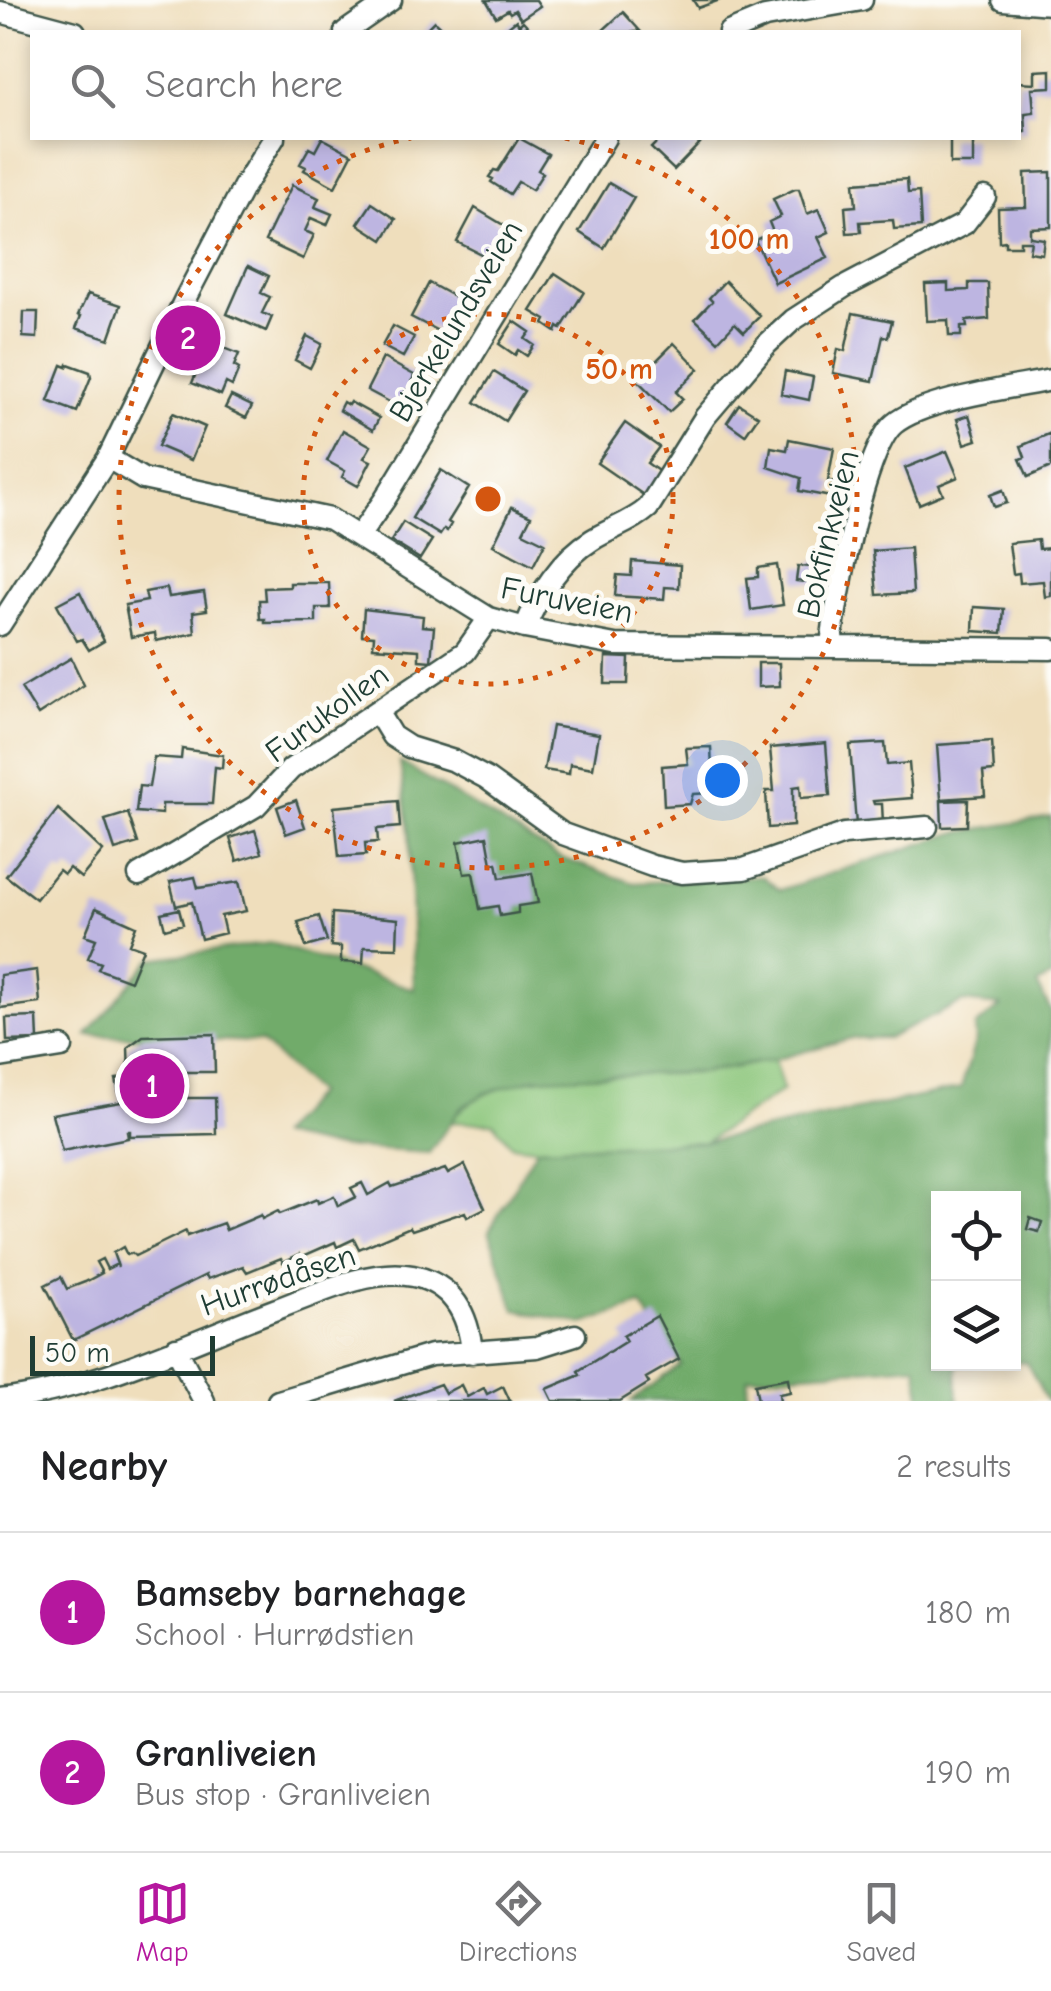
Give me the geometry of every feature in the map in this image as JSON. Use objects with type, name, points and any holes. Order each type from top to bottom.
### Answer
[{"type":"street","points":[[348,30],[391,0]]},
{"type":"street","points":[[734,30],[765,18],[862,0]]},
{"type":"street","points":[[1003,0],[1051,4]]},
{"type":"street","points":[[0,12],[68,30]]},
{"type":"street","points":[[0,625],[108,458],[194,282],[273,140]]},
{"type":"street","name":"Bjerkelundsveien","points":[[359,536],[604,140]]},
{"type":"street","points":[[525,628],[542,592],[570,559],[589,541],[635,519],[648,508],[704,417],[767,344],[793,320],[844,287],[964,224],[985,198]]},
{"type":"street","name":"Bokfinkveien","points":[[832,646],[834,616],[868,478],[893,424],[916,412],[968,397],[1051,380]]},
{"type":"street","name":"Furuveien","points":[[108,458],[143,479],[330,519],[489,618],[525,628],[616,646],[1051,649]]},
{"type":"street","name":"Furukollen","points":[[139,875],[256,806],[292,769],[465,652],[489,618]]},
{"type":"street","points":[[378,713],[392,736],[486,778],[564,834],[682,873],[713,874],[805,859],[844,834],[927,828]]},
{"type":"street","points":[[0,1057],[62,1047]]},
{"type":"street","name":"Hurrødåsen","points":[[0,1400],[62,1389],[325,1291],[374,1278],[410,1275],[437,1283],[455,1299],[466,1318],[472,1353]]},
{"type":"street","points":[[278,1401],[394,1363],[431,1355],[537,1347],[575,1335]]},
{"type":"street","name":"Hurrødåsen","points":[[176,1348],[204,1401]]},
{"type":"green space","points":[[400,762],[561,858],[634,883],[762,876],[780,890],[955,833],[1051,817],[1051,977],[1037,984],[1051,1011],[1051,1401],[1047,1401],[1026,1362],[1021,1362],[1021,1191],[931,1191],[931,1371],[957,1371],[958,1401],[922,1401],[916,1365],[748,1377],[746,1401],[631,1401],[681,1365],[641,1305],[583,1324],[515,1310],[489,1231],[537,1148],[705,1142],[961,1088],[976,1039],[975,1027],[1001,1006],[963,1002],[888,1038],[852,1038],[774,1060],[702,1072],[535,1078],[486,1093],[461,1108],[429,1153],[325,1146],[278,1136],[316,1093],[261,1042],[87,1035],[151,959],[271,943],[414,989],[409,830]]},
{"type":"green space","points":[[774,1060],[783,1090],[705,1142],[537,1148],[511,1145],[494,1123],[449,1122],[471,1102],[499,1088],[531,1080],[600,1074],[698,1073]]},
{"type":"building","points":[[486,0],[536,0],[540,6],[521,19],[515,10],[496,17]]},
{"type":"building","points":[[693,0],[720,0],[698,8]]},
{"type":"building","points":[[623,12],[639,30],[603,30]]},
{"type":"building","points":[[516,20],[519,25],[523,21],[531,30],[504,30]]},
{"type":"building","points":[[434,21],[444,30],[425,30]]},
{"type":"building","points":[[1051,70],[1051,87],[1032,88],[1034,112],[1025,113],[1026,132],[1021,133],[1021,82],[1035,83],[1035,71]]},
{"type":"building","points":[[321,140],[326,140],[352,154],[335,187],[300,164],[309,148],[315,151]]},
{"type":"building","points":[[518,140],[548,154],[538,170],[543,173],[532,190],[518,182],[510,194],[491,182],[489,177],[494,170],[498,171]]},
{"type":"building","points":[[659,140],[703,140],[674,170],[651,148]]},
{"type":"building","points":[[950,140],[973,140],[973,164],[950,164]]},
{"type":"building","points":[[1051,172],[1051,227],[1030,228],[1030,237],[1044,239],[1042,254],[1029,252],[1031,241],[1020,241],[1020,246],[999,242],[998,208],[1026,207],[1025,173]]},
{"type":"building","points":[[907,179],[908,193],[919,192],[921,227],[894,229],[893,220],[860,222],[861,232],[847,233],[845,207],[856,206],[854,183]]},
{"type":"building","points":[[609,183],[634,198],[604,248],[579,232]]},
{"type":"building","points":[[292,185],[319,198],[315,207],[332,214],[327,225],[311,218],[305,231],[314,235],[303,259],[265,241]]},
{"type":"building","points":[[799,189],[807,214],[819,209],[829,232],[818,237],[828,258],[775,283],[755,240],[773,232],[769,222],[781,216],[773,199]]},
{"type":"building","points":[[372,203],[396,219],[383,240],[358,224]]},
{"type":"building","points":[[475,208],[510,229],[500,248],[496,245],[489,258],[457,242]]},
{"type":"building","points":[[248,266],[269,276],[261,293],[270,297],[262,313],[272,317],[266,331],[227,314]]},
{"type":"building","points":[[555,273],[584,292],[556,332],[531,311]]},
{"type":"building","points":[[725,281],[760,316],[744,332],[735,323],[718,341],[695,319]]},
{"type":"building","points":[[429,283],[460,300],[457,306],[462,309],[448,336],[411,317]]},
{"type":"building","points":[[948,283],[948,291],[969,290],[969,283],[988,283],[989,319],[966,321],[961,336],[949,336],[948,320],[927,321],[925,284]]},
{"type":"building","points":[[88,294],[121,305],[109,339],[76,328]]},
{"type":"building","points":[[24,312],[38,312],[37,338],[23,337]]},
{"type":"building","points":[[853,313],[892,321],[888,337],[883,336],[873,381],[833,373],[838,349],[845,351]]},
{"type":"building","points":[[514,321],[530,332],[525,339],[534,345],[527,356],[518,350],[515,355],[499,344]]},
{"type":"building","points":[[393,326],[414,337],[403,357],[382,346]]},
{"type":"building","points":[[307,336],[322,344],[310,368],[295,360]]},
{"type":"building","points":[[209,342],[239,354],[234,366],[239,369],[232,386],[226,383],[221,395],[192,383]]},
{"type":"building","points":[[674,343],[699,369],[676,392],[683,399],[669,412],[637,380]]},
{"type":"building","points":[[383,358],[414,375],[409,392],[406,390],[397,406],[367,390]]},
{"type":"building","points":[[62,365],[90,372],[91,377],[77,412],[48,401]]},
{"type":"building","points":[[785,371],[813,377],[809,400],[781,394]]},
{"type":"building","points":[[494,372],[524,391],[505,421],[475,402]]},
{"type":"building","points":[[231,396],[252,406],[246,418],[225,408]]},
{"type":"building","points":[[343,402],[379,418],[373,430],[339,410]]},
{"type":"building","points":[[739,404],[758,416],[745,435],[727,422]]},
{"type":"building","points":[[173,413],[205,427],[191,460],[158,446]]},
{"type":"building","points":[[969,415],[977,440],[965,444],[957,419]]},
{"type":"building","points":[[625,423],[659,447],[647,463],[661,473],[645,496],[597,463]]},
{"type":"building","points":[[343,430],[371,446],[364,458],[371,461],[358,486],[342,477],[345,471],[327,461]]},
{"type":"building","points":[[1051,433],[1051,467],[1028,477],[1020,459],[1025,457],[1021,446]]},
{"type":"building","points":[[789,439],[834,448],[828,481],[834,482],[831,497],[799,491],[801,478],[768,467],[771,447],[787,450]]},
{"type":"building","points":[[947,451],[958,477],[939,485],[943,494],[919,504],[905,468]]},
{"type":"building","points":[[441,470],[469,488],[448,522],[451,524],[447,531],[444,529],[440,535],[412,518]]},
{"type":"building","points":[[1003,490],[1007,503],[994,507],[990,495]]},
{"type":"building","points":[[512,507],[531,516],[523,532],[545,543],[533,566],[493,545]]},
{"type":"building","points":[[403,522],[432,540],[420,559],[391,541]]},
{"type":"building","points":[[1038,540],[1039,549],[1051,548],[1051,596],[1045,597],[1043,581],[1020,583],[1019,573],[1013,574],[1009,543]]},
{"type":"building","points":[[910,548],[913,593],[877,595],[873,551]]},
{"type":"building","points":[[632,561],[680,565],[679,588],[665,587],[664,599],[615,596],[617,575],[631,576]]},
{"type":"building","points":[[812,561],[819,562],[818,568],[822,569],[820,584],[796,581],[798,566],[811,567]]},
{"type":"building","points":[[777,565],[783,605],[751,610],[747,578],[758,577],[758,568]]},
{"type":"building","points":[[290,583],[329,583],[330,608],[316,608],[316,622],[265,623],[265,619],[260,619],[259,600],[265,600],[264,588],[290,587]]},
{"type":"building","points":[[167,588],[169,597],[204,592],[207,610],[193,612],[195,633],[156,641],[155,633],[131,637],[125,605],[147,601],[145,592]]},
{"type":"building","points":[[80,592],[104,641],[89,650],[82,639],[77,641],[57,604]]},
{"type":"building","points":[[974,607],[1004,609],[1002,633],[973,631]]},
{"type":"building","points":[[364,609],[423,616],[422,626],[434,627],[431,661],[419,660],[419,650],[373,647],[374,636],[362,635]]},
{"type":"building","points":[[606,657],[629,658],[628,684],[605,684]]},
{"type":"building","points":[[71,658],[84,685],[38,715],[21,688]]},
{"type":"building","points":[[758,663],[779,663],[780,686],[758,687]]},
{"type":"building","points":[[552,726],[599,734],[593,768],[570,764],[569,774],[544,770]]},
{"type":"building","points":[[992,741],[994,771],[983,772],[985,796],[941,799],[937,745]]},
{"type":"building","points":[[826,743],[830,796],[801,798],[800,786],[793,787],[793,826],[768,828],[766,791],[774,791],[770,748]]},
{"type":"building","points":[[885,743],[887,765],[909,763],[912,798],[873,801],[882,804],[883,823],[856,825],[850,745]]},
{"type":"building","points":[[711,747],[713,793],[693,794],[690,804],[664,806],[662,766],[688,764],[686,748]]},
{"type":"building","points":[[182,749],[223,755],[222,768],[215,767],[212,804],[162,804],[162,814],[136,812],[139,786],[149,787],[154,757],[181,759]]},
{"type":"building","points":[[296,800],[305,827],[286,834],[277,807]]},
{"type":"building","points":[[968,800],[967,826],[942,827],[941,801]]},
{"type":"building","points":[[398,801],[400,827],[377,829],[378,842],[365,843],[366,855],[339,857],[334,807]]},
{"type":"building","points":[[58,809],[103,851],[81,878],[69,868],[64,874],[59,870],[36,899],[6,876]]},
{"type":"building","points":[[128,813],[138,843],[115,850],[105,820]]},
{"type":"building","points":[[255,830],[262,853],[237,861],[230,838]]},
{"type":"building","points":[[487,836],[492,864],[497,863],[500,878],[532,873],[538,903],[518,906],[518,913],[500,916],[498,906],[480,909],[473,873],[464,874],[458,842]]},
{"type":"building","points":[[195,877],[198,888],[239,882],[246,911],[221,916],[225,933],[201,939],[192,902],[176,906],[170,882]]},
{"type":"building","points":[[96,908],[136,926],[129,944],[143,949],[130,981],[98,969],[101,963],[88,958],[96,939],[85,935]]},
{"type":"building","points":[[179,909],[183,924],[165,929],[161,913]]},
{"type":"building","points":[[332,913],[398,919],[397,948],[364,947],[363,963],[341,962],[341,947],[331,946]]},
{"type":"building","points":[[319,916],[327,941],[306,947],[298,922]]},
{"type":"building","points":[[37,970],[40,1003],[0,1008],[0,975]]},
{"type":"building","points":[[37,1017],[38,1040],[7,1041],[6,1018]]},
{"type":"building","points":[[214,1034],[215,1072],[182,1072],[183,1098],[215,1098],[216,1134],[130,1136],[127,1131],[128,1138],[62,1151],[52,1114],[121,1102],[116,1079],[129,1077],[128,1047],[143,1036]]},
{"type":"building","points":[[465,1165],[485,1208],[467,1217],[465,1212],[412,1230],[410,1227],[359,1249],[354,1239],[337,1247],[335,1242],[301,1257],[300,1254],[283,1262],[281,1258],[247,1272],[243,1266],[208,1279],[206,1275],[73,1340],[45,1285],[61,1277],[67,1289],[102,1273],[96,1262],[102,1259],[107,1269],[117,1264],[113,1253],[123,1247],[127,1255],[135,1256],[186,1231],[187,1236],[223,1223],[226,1230],[261,1215],[262,1219],[334,1196],[338,1206],[356,1197],[351,1188],[362,1183],[368,1195],[390,1183],[392,1187],[445,1169],[448,1174]]},
{"type":"building","points":[[1030,1218],[1042,1222],[1039,1232],[1027,1229]]},
{"type":"building","points":[[657,1316],[679,1359],[646,1378],[649,1383],[620,1401],[553,1401],[547,1389],[580,1375],[578,1371],[626,1341],[623,1336]]},
{"type":"building","points":[[788,1378],[790,1392],[779,1394],[780,1401],[758,1401],[755,1384]]},
{"type":"building","points":[[440,1384],[445,1393],[461,1385],[467,1397],[484,1388],[487,1394],[503,1386],[510,1401],[394,1401]]},
{"type":"place","name":"Granliveien","points":[[188,338]]},
{"type":"place","name":"Bamseby barnehage","points":[[152,1086]]}]
